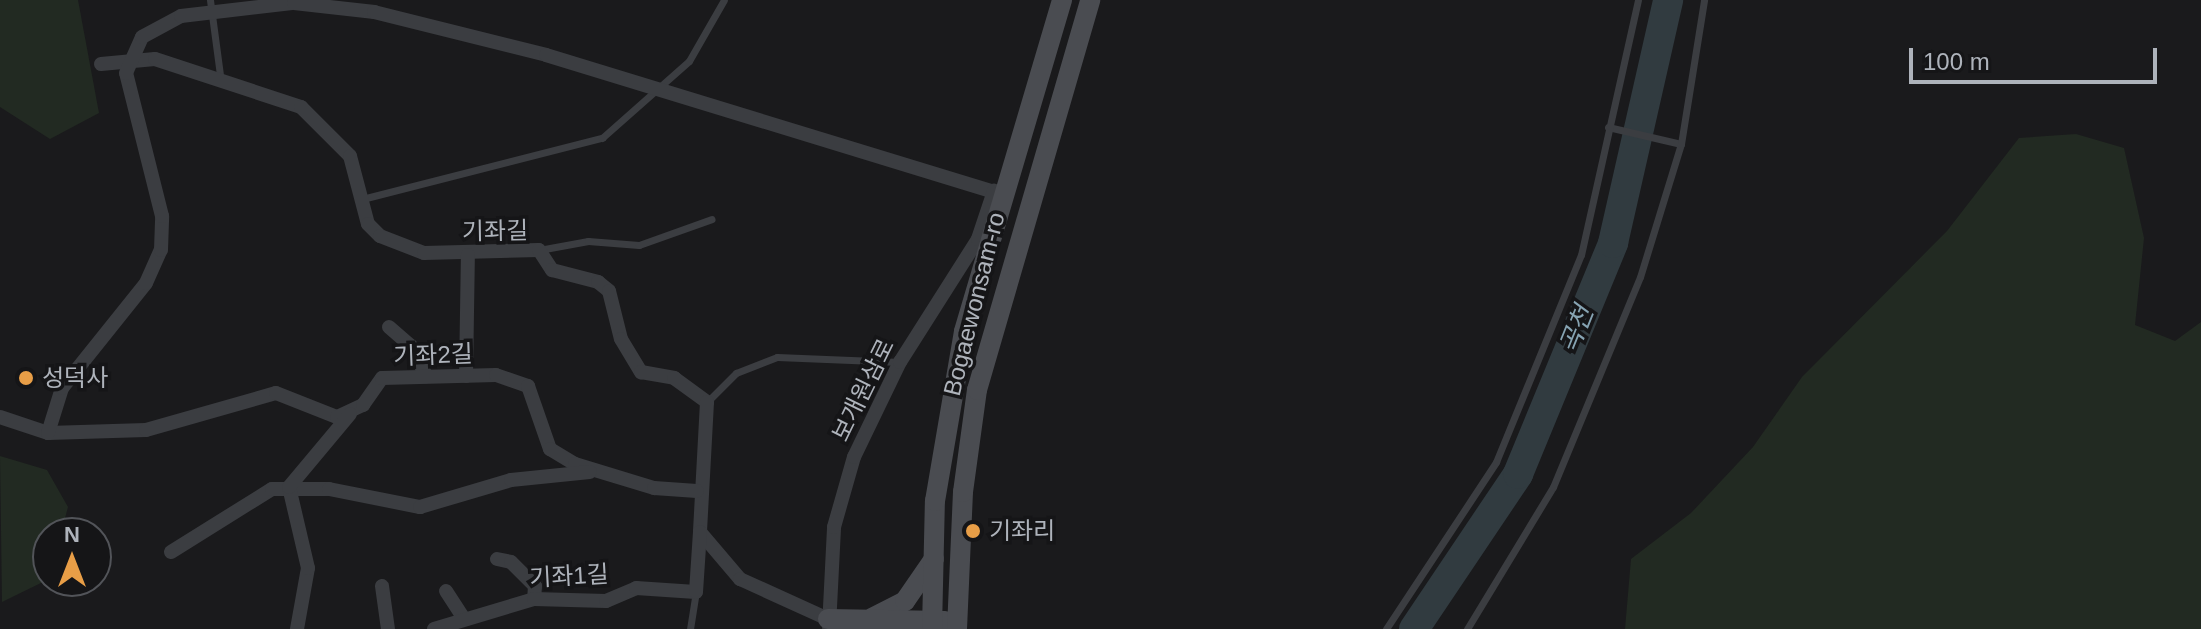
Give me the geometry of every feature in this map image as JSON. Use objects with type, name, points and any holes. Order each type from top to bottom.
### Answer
[{"type":"main road","name":"Bogaewonsam-ro","points":[[932,625],[934,559],[954,384],[999,193],[1062,0]]},
{"type":"main road","name":"Bogaewonsam-ro","points":[[957,625],[977,390],[1090,0]]},
{"type":"main road","points":[[876,624],[905,601],[934,559]]},
{"type":"main road","points":[[829,624],[957,625]]},
{"type":"street","points":[[48,433],[62,388],[146,283],[161,250],[162,216],[127,59],[158,24],[210,5],[294,3],[374,12],[660,89],[999,193]]},
{"type":"street","name":"기좌길","points":[[101,64],[127,59],[220,75],[273,93],[334,135],[366,198],[368,224],[380,236],[424,253],[468,255],[539,250],[552,270],[609,291],[621,339],[641,372],[674,378],[707,402]]},
{"type":"street","name":"보개원삼로","points":[[829,624],[841,493],[900,362],[978,239],[999,193]]},
{"type":"street","points":[[466,376],[468,255]]},
{"type":"street","points":[[389,327],[416,353],[426,376]]},
{"type":"street","name":"기좌2길","points":[[289,487],[382,378],[466,376],[528,386],[550,449],[599,471],[680,494],[697,491]]},
{"type":"street","points":[[0,417],[48,433],[170,427],[258,393],[337,417],[350,414]]},
{"type":"street","points":[[696,592],[700,532],[697,491],[707,402]]},
{"type":"street","points":[[171,552],[255,494],[289,487],[420,507],[511,480],[599,471]]},
{"type":"street","points":[[289,487],[308,568],[297,629]]},
{"type":"street","points":[[700,532],[740,579],[829,624]]},
{"type":"street","points":[[497,559],[511,562],[535,586],[534,599]]},
{"type":"street","points":[[382,586],[388,629]]},
{"type":"street","name":"기좌1길","points":[[434,629],[463,617],[534,599],[606,601],[636,588],[696,592]]},
{"type":"street","points":[[446,591],[463,617]]},
{"type":"lane","points":[[366,198],[602,138],[689,61],[724,0]]},
{"type":"lane","points":[[1386,629],[1508,437],[1581,255],[1638,0]]},
{"type":"lane","points":[[1467,629],[1523,542],[1592,402],[1681,144],[1704,0]]},
{"type":"lane","points":[[210,5],[220,75]]},
{"type":"lane","points":[[1608,127],[1681,144]]},
{"type":"lane","points":[[539,250],[588,241],[639,245],[712,219]]},
{"type":"lane","points":[[707,402],[736,373],[777,357],[900,362]]},
{"type":"lane","points":[[690,629],[696,592]]},
{"type":"shaded area","points":[[0,0],[78,0],[99,113],[50,139],[0,107]]},
{"type":"shaded area","points":[[2076,134],[2124,148],[2144,238],[2135,325],[2175,341],[2201,322],[2201,629],[1625,629],[1631,559],[1691,513],[1753,447],[1802,377],[1947,231],[2019,138]]},
{"type":"shaded area","points":[[0,456],[47,470],[68,507],[65,517],[32,517],[32,587],[2,602]]},
{"type":"waterway","name":"곡천","points":[[1414,629],[1518,474],[1613,243],[1668,0]]},
{"type":"place","name":"성덕사","points":[[26,378]]},
{"type":"place","name":"기좌리","points":[[973,531]]}]
